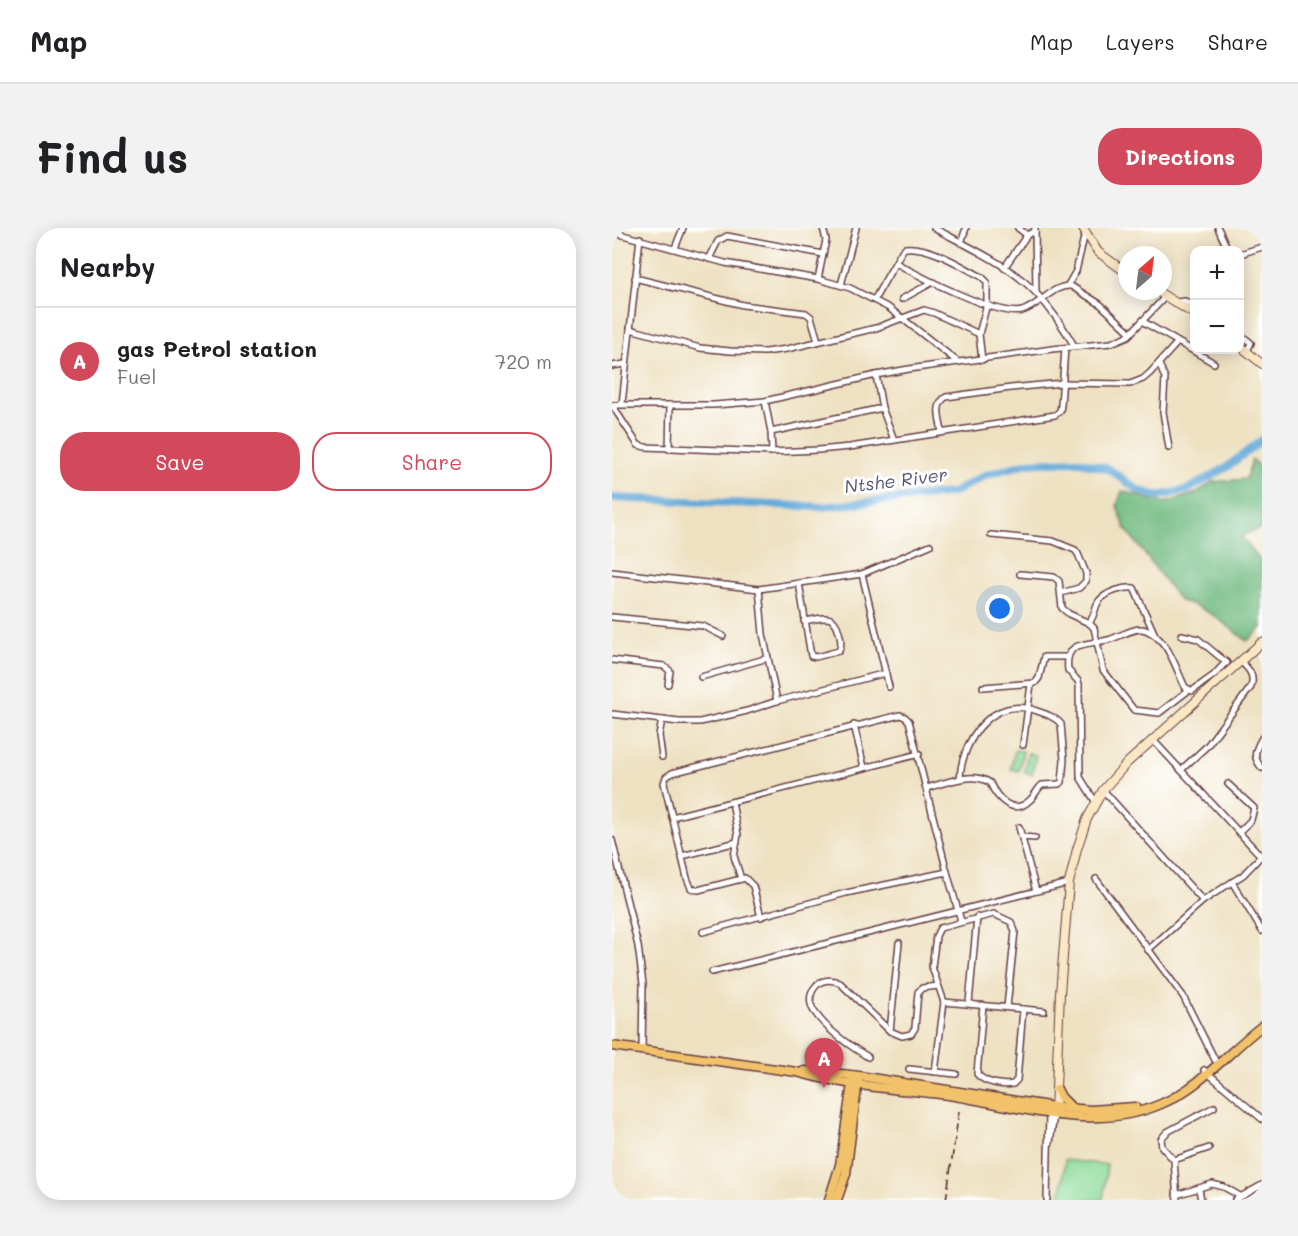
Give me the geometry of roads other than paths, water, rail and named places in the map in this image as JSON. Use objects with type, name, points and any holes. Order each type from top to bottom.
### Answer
[{"type":"main road","points":[[797,1072],[814,1071],[855,1080],[1052,1111],[1110,1110],[1144,1105],[1174,1092],[1206,1072],[1215,1060],[1262,1018]]},
{"type":"main road","points":[[612,1046],[797,1072],[835,1080],[855,1080],[874,1086],[1106,1117],[1143,1110],[1175,1097],[1262,1026]]},
{"type":"main road","points":[[835,1080],[853,1099]]},
{"type":"main road","points":[[834,1197],[846,1174],[845,1152],[855,1080]]},
{"type":"main road","points":[[1056,1085],[1060,1097],[1073,1109]]},
{"type":"main road","points":[[853,1099],[874,1086]]},
{"type":"street","points":[[818,279],[826,240],[823,228]]},
{"type":"street","points":[[841,285],[856,228]]},
{"type":"street","points":[[934,228],[1004,268],[1036,292],[1060,322],[1075,347]]},
{"type":"street","points":[[961,243],[966,228]]},
{"type":"street","points":[[1018,228],[1027,235]]},
{"type":"street","points":[[1218,228],[1226,246]]},
{"type":"street","points":[[675,248],[680,229]]},
{"type":"street","points":[[1004,268],[1027,235],[1035,229]]},
{"type":"street","points":[[1035,229],[1036,292]]},
{"type":"street","points":[[1084,230],[1098,252],[1118,266]]},
{"type":"street","points":[[896,263],[933,282],[1013,312],[1030,308],[1059,288],[1068,285],[1078,264],[1084,230]]},
{"type":"street","points":[[612,232],[738,266],[841,285],[874,300],[903,318],[958,362]]},
{"type":"street","points":[[709,259],[718,240],[725,237],[823,254]]},
{"type":"street","points":[[622,405],[640,238]]},
{"type":"street","points":[[874,300],[903,249],[908,247],[944,258],[986,280],[987,304],[980,334],[981,360]]},
{"type":"street","points":[[1244,252],[1262,247]]},
{"type":"street","points":[[635,278],[743,305],[806,313],[811,317],[818,341]]},
{"type":"street","points":[[902,299],[933,282]]},
{"type":"street","points":[[1068,285],[1100,304],[1131,333]]},
{"type":"street","points":[[612,405],[731,405],[765,401],[876,375],[1117,342],[1131,333],[1162,300]]},
{"type":"street","points":[[1172,300],[1190,311]]},
{"type":"street","points":[[1176,302],[1185,301],[1190,304]]},
{"type":"street","points":[[630,329],[700,348],[765,352],[876,328],[920,310],[929,311],[980,334]]},
{"type":"street","points":[[1142,321],[1214,363]]},
{"type":"street","points":[[1244,337],[1251,342],[1247,351]]},
{"type":"street","points":[[942,432],[938,407],[942,399],[946,397],[1062,383],[1130,384],[1143,379],[1177,343]]},
{"type":"street","points":[[612,405],[638,444],[669,449],[772,452],[850,447],[1055,415],[1061,409],[1065,348]]},
{"type":"street","points":[[1244,349],[1262,364]]},
{"type":"street","points":[[612,366],[625,364]]},
{"type":"street","points":[[1159,364],[1165,378],[1162,412],[1169,448]]},
{"type":"street","points":[[876,375],[882,408],[894,440]]},
{"type":"street","points":[[765,401],[772,452]]},
{"type":"street","points":[[669,449],[670,405]]},
{"type":"street","points":[[771,432],[882,408]]},
{"type":"street","points":[[991,535],[1053,541],[1077,552],[1086,573],[1086,581],[1079,588],[1060,593]]},
{"type":"street","points":[[612,572],[759,589],[862,574],[930,545]]},
{"type":"street","points":[[862,574],[890,687]]},
{"type":"street","points":[[1020,574],[1057,579],[1060,584],[1062,608],[1069,614],[1089,622],[1096,633],[1103,670],[1134,710],[1159,713],[1189,690],[1194,690],[1229,665],[1240,661],[1262,642]]},
{"type":"street","points":[[800,583],[804,621],[811,656],[816,657],[839,651],[841,640],[834,619],[804,621]]},
{"type":"street","points":[[1089,622],[1099,600],[1111,593],[1130,588],[1137,592],[1155,635]]},
{"type":"street","points":[[759,589],[763,634],[777,701]]},
{"type":"street","points":[[612,617],[703,626],[723,636]]},
{"type":"street","points":[[1095,801],[1080,777],[1079,684],[1068,670],[1068,657],[1071,651],[1079,645],[1097,643],[1142,629],[1155,635],[1164,644],[1185,687],[1189,690]]},
{"type":"street","points":[[1182,635],[1198,639],[1229,665]]},
{"type":"street","points":[[983,687],[1031,684],[1037,681],[1044,657],[1068,657]]},
{"type":"street","points":[[701,677],[768,658]]},
{"type":"street","points":[[612,660],[664,666],[670,671],[668,684]]},
{"type":"street","points":[[1181,770],[1207,746],[1251,687],[1253,681],[1251,672],[1240,661]]},
{"type":"street","points":[[1047,1200],[1069,883],[1082,831],[1095,801],[1103,790],[1229,665]]},
{"type":"street","points":[[612,714],[678,722],[700,722],[886,673]]},
{"type":"street","points":[[1023,745],[1031,684]]},
{"type":"street","points":[[927,788],[960,779],[986,779],[1002,802],[1013,807],[1021,806],[1030,801],[1042,785],[1062,782],[1064,760],[1061,724],[1053,717],[1029,708],[1007,709],[985,721],[968,743],[962,759],[960,779]]},
{"type":"street","points":[[761,917],[753,886],[748,879],[694,890],[688,884],[664,783],[666,777],[672,773],[900,715],[909,721],[919,754],[946,872],[962,921]]},
{"type":"street","points":[[662,720],[659,735],[662,757]]},
{"type":"street","points":[[854,725],[864,767]]},
{"type":"street","points":[[1262,738],[1254,753],[1262,768]]},
{"type":"street","points":[[1148,950],[1203,902],[1243,875],[1261,856],[1152,739]]},
{"type":"street","points":[[672,817],[919,754]]},
{"type":"street","points":[[1228,784],[1254,808],[1251,820],[1239,832]]},
{"type":"street","points":[[1103,790],[1203,902]]},
{"type":"street","points":[[732,802],[738,831],[734,856],[741,879]]},
{"type":"street","points":[[1019,826],[1036,891]]},
{"type":"street","points":[[1022,837],[1035,838]]},
{"type":"street","points":[[612,840],[639,956],[644,1009],[642,1050]]},
{"type":"street","points":[[682,856],[736,842]]},
{"type":"street","points":[[703,932],[846,893],[946,872]]},
{"type":"street","points":[[1096,879],[1183,996],[1215,1060]]},
{"type":"street","points":[[1232,882],[1262,931]]},
{"type":"street","points":[[712,972],[1069,883]]},
{"type":"street","points":[[935,1072],[944,1002],[932,967],[938,931],[943,926],[994,914],[1000,915],[1015,927],[1007,1007]]},
{"type":"street","points":[[969,1003],[977,918]]},
{"type":"street","points":[[1257,923],[1262,918]]},
{"type":"street","points":[[890,1031],[899,943]]},
{"type":"street","points":[[868,1057],[816,1014],[810,1001],[813,989],[818,983],[826,980],[835,981],[890,1031],[902,1036],[911,1034],[915,1028],[918,992],[922,988],[938,986]]},
{"type":"street","points":[[944,1002],[1044,1011]]},
{"type":"street","points":[[983,1005],[977,1074],[985,1081],[1008,1085],[1017,1080],[1023,1009]]},
{"type":"street","points":[[909,1069],[956,1074]]},
{"type":"street","points":[[1206,1072],[1262,1119]]},
{"type":"street","points":[[1214,1107],[1163,1135],[1162,1147],[1174,1160],[1177,1197],[1212,1184],[1218,1184],[1240,1196]]},
{"type":"street","points":[[1174,1160],[1209,1148]]},
{"type":"street","points":[[1234,1200],[1262,1185]]},
{"type":"street","points":[[1199,1189],[1201,1200]]},
{"type":"waterway","name":"Ntshe River","points":[[612,498],[821,507],[953,493],[985,475],[1028,463],[1077,461],[1109,469],[1138,490],[1158,496],[1187,490],[1227,467],[1262,440]]},
{"type":"railway","points":[[946,1200],[959,1111]]},
{"type":"place","name":"gas Petrol station","points":[[824,1088]]}]
